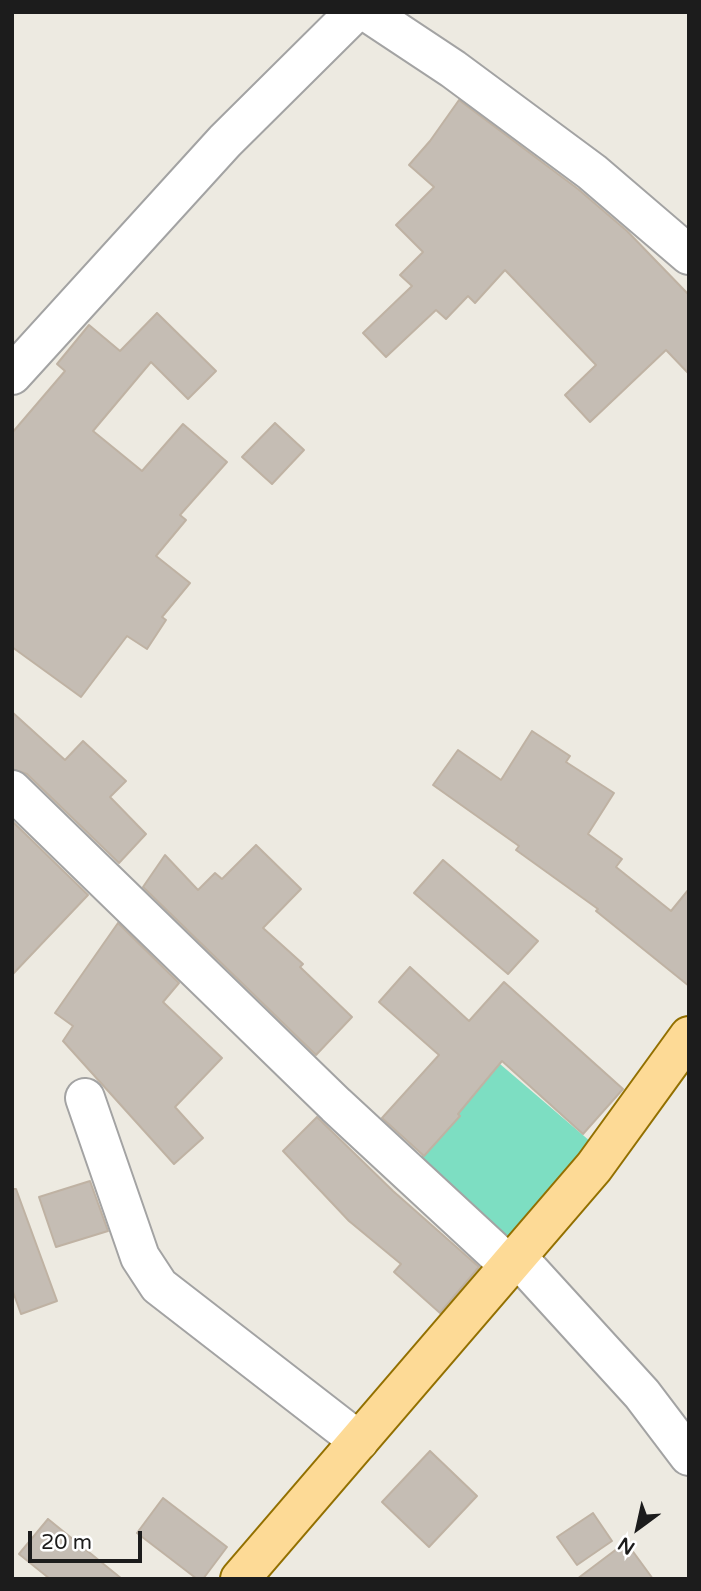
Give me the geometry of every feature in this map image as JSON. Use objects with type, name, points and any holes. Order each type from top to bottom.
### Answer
[{"type":"main road","points":[[241,1578],[594,1167],[689,1035]]},
{"type":"street","points":[[12,375],[225,141],[355,12]]},
{"type":"street","points":[[367,12],[453,69],[592,172],[689,255]]},
{"type":"street","points":[[12,790],[336,1105],[514,1261],[642,1394],[689,1456]]},
{"type":"street","points":[[85,1098],[140,1257],[159,1286],[359,1441]]},
{"type":"green space","points":[[500,1064],[598,1148],[497,1273],[395,1187]]},
{"type":"building","points":[[459,100],[578,189],[627,231],[689,295],[689,374],[666,350],[590,422],[565,395],[596,365],[505,270],[475,303],[468,296],[446,319],[436,310],[386,357],[363,333],[412,286],[400,275],[423,252],[396,225],[434,187],[409,165]]},
{"type":"building","points":[[157,313],[216,371],[188,399],[151,362],[93,431],[142,471],[183,424],[227,462],[180,515],[186,520],[156,556],[190,583],[162,617],[166,620],[147,649],[127,636],[81,697],[12,647],[12,433],[65,371],[57,364],[89,325],[120,351]]},
{"type":"building","points":[[275,423],[304,450],[272,484],[242,457]]},
{"type":"building","points":[[12,712],[65,760],[83,741],[126,781],[110,797],[146,834],[119,863],[27,774],[12,769]]},
{"type":"building","points":[[532,731],[570,756],[566,762],[614,793],[588,834],[622,859],[616,867],[671,911],[689,889],[689,986],[596,911],[598,909],[516,850],[519,846],[433,785],[458,750],[501,780]]},
{"type":"building","points":[[12,821],[88,895],[12,975]]},
{"type":"building","points":[[256,845],[301,889],[263,928],[303,964],[300,967],[352,1017],[316,1055],[143,887],[165,855],[198,890],[215,873],[222,879]]},
{"type":"building","points":[[443,860],[538,941],[508,974],[414,893]]},
{"type":"building","points":[[118,923],[179,983],[163,1002],[222,1058],[175,1107],[203,1138],[174,1164],[63,1041],[73,1026],[55,1013]]},
{"type":"building","points":[[410,967],[469,1021],[504,982],[623,1089],[583,1134],[502,1061],[458,1114],[460,1116],[424,1156],[382,1118],[439,1055],[379,1002]]},
{"type":"building","points":[[317,1117],[393,1191],[479,1267],[440,1313],[394,1272],[401,1264],[349,1221],[283,1151]]},
{"type":"building","points":[[90,1181],[108,1231],[56,1247],[39,1197]]},
{"type":"building","points":[[12,1189],[16,1189],[57,1301],[21,1314],[12,1289]]},
{"type":"building","points":[[430,1451],[477,1496],[429,1547],[382,1502]]},
{"type":"building","points":[[163,1498],[227,1547],[203,1579],[197,1579],[137,1533]]},
{"type":"building","points":[[593,1513],[612,1541],[577,1565],[557,1537]]},
{"type":"building","points":[[48,1519],[122,1579],[50,1579],[19,1554]]},
{"type":"building","points":[[626,1542],[653,1579],[577,1579]]}]
